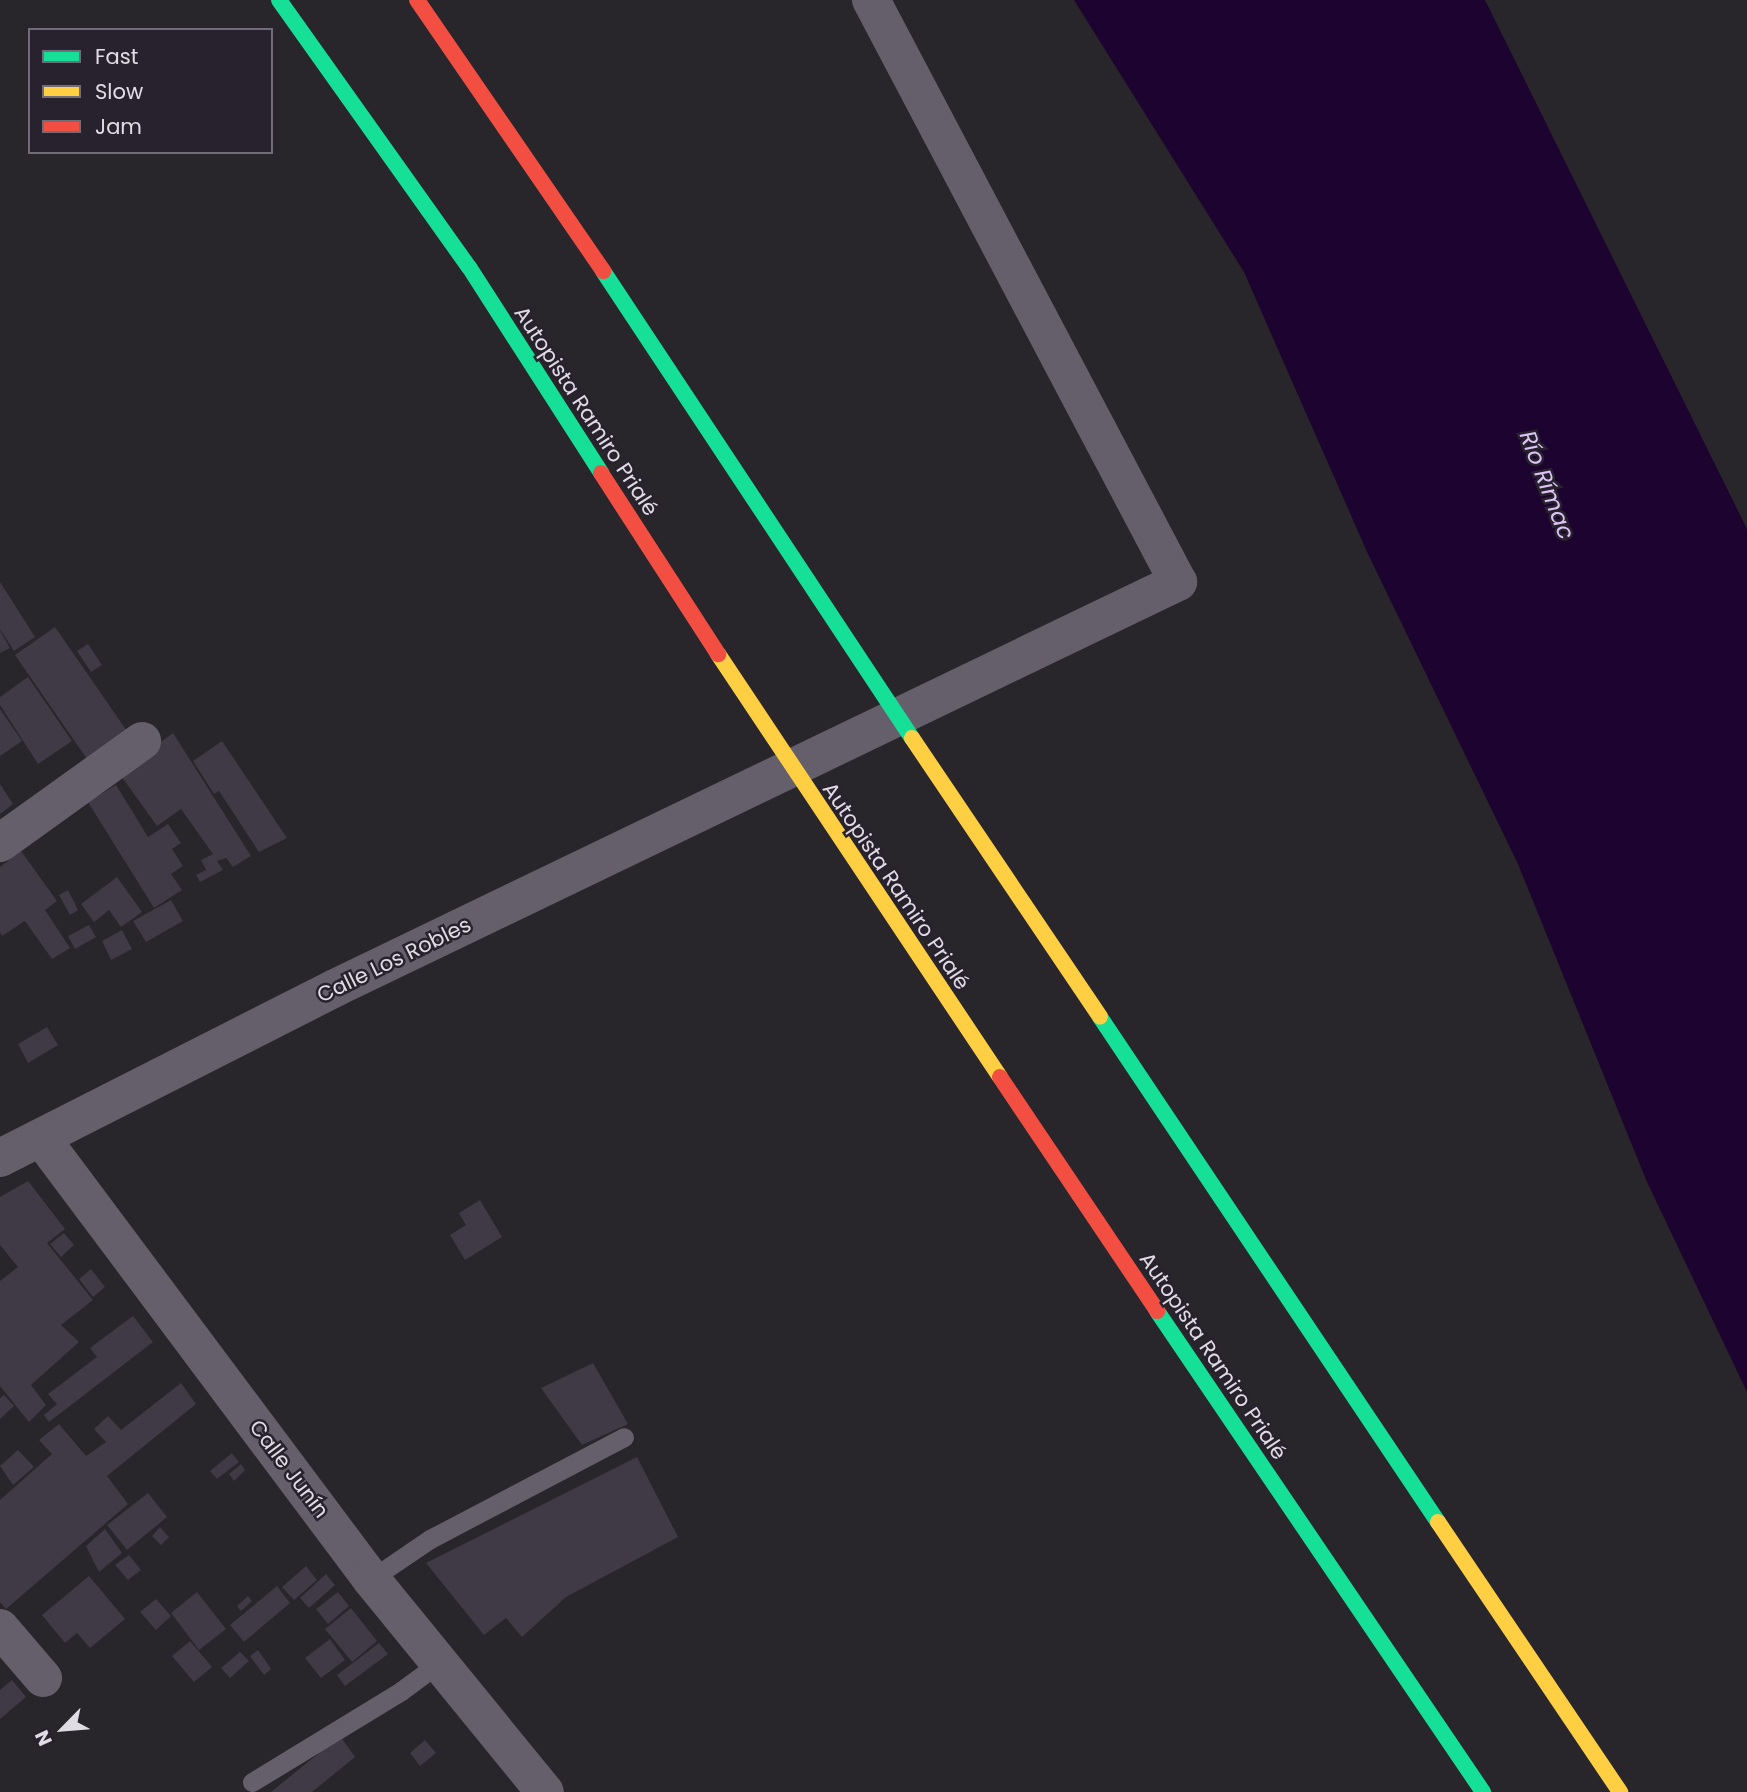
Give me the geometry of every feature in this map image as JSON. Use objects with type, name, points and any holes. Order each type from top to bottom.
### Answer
[{"type":"highway","name":"Autopista Ramiro Prialé","points":[[279,0],[468,267],[790,767],[1483,1792]]},
{"type":"highway","points":[[417,0],[552,194],[898,717],[1620,1792]]},
{"type":"street","name":"Calle Los Robles","points":[[0,1158],[335,988],[1178,582],[871,0]]},
{"type":"street","points":[[0,842],[142,741]]},
{"type":"street","name":"Calle Junín","points":[[42,1139],[371,1579],[545,1792]]},
{"type":"street","points":[[0,1628],[43,1678]]},
{"type":"lane","points":[[371,1579],[430,1539],[624,1437]]},
{"type":"lane","points":[[252,1782],[401,1691],[439,1663]]},
{"type":"water","name":"Río Rímac","points":[[1074,0],[1485,0],[1747,529],[1747,1392],[1647,1182],[1518,864],[1368,554],[1244,272]]},
{"type":"building","points":[[0,582],[35,637],[14,651],[0,629]]},
{"type":"building","points":[[55,627],[127,731],[87,759],[15,655]]},
{"type":"building","points":[[0,630],[10,648],[0,653]]},
{"type":"building","points":[[88,644],[102,665],[91,672],[77,651]]},
{"type":"building","points":[[28,677],[72,741],[38,764],[0,705],[0,697]]},
{"type":"building","points":[[0,709],[22,741],[0,756]]},
{"type":"building","points":[[173,733],[251,856],[233,867],[226,858],[217,861],[223,870],[200,882],[196,875],[206,870],[201,860],[213,854],[181,809],[157,826],[119,773]]},
{"type":"building","points":[[222,741],[287,838],[259,852],[219,791],[214,794],[193,761]]},
{"type":"building","points":[[0,784],[13,804],[0,814]]},
{"type":"building","points":[[116,785],[148,837],[168,824],[181,843],[172,849],[183,866],[171,874],[182,890],[154,908],[88,802]]},
{"type":"building","points":[[21,851],[57,901],[45,910],[70,948],[52,959],[25,921],[2,936],[0,932],[0,867]]},
{"type":"building","points":[[117,877],[142,912],[121,927],[109,910],[94,922],[81,904]]},
{"type":"building","points":[[68,890],[78,910],[70,915],[59,895]]},
{"type":"building","points":[[171,900],[183,921],[146,942],[133,921]]},
{"type":"building","points":[[89,925],[96,937],[75,949],[68,936]]},
{"type":"building","points":[[122,930],[132,949],[111,960],[102,941]]},
{"type":"building","points":[[47,1027],[58,1045],[28,1063],[18,1044]]},
{"type":"building","points":[[28,1181],[65,1229],[47,1243],[93,1300],[61,1325],[79,1342],[31,1385],[46,1405],[29,1422],[0,1386],[0,1281],[18,1267],[0,1245],[0,1197]]},
{"type":"building","points":[[480,1200],[502,1237],[465,1260],[450,1235],[466,1225],[459,1213]]},
{"type":"building","points":[[64,1233],[74,1245],[61,1257],[50,1244]]},
{"type":"building","points":[[91,1269],[105,1287],[93,1297],[79,1279]]},
{"type":"building","points":[[133,1316],[153,1342],[49,1422],[44,1415],[57,1404],[48,1394],[97,1357],[90,1348]]},
{"type":"building","points":[[593,1363],[628,1424],[582,1445],[541,1388]]},
{"type":"building","points":[[181,1383],[196,1404],[107,1476],[128,1504],[6,1609],[0,1602],[0,1500],[52,1454],[39,1440],[59,1424],[86,1456],[106,1442],[94,1429],[108,1416],[121,1430]]},
{"type":"building","points":[[4,1395],[14,1406],[0,1419],[0,1398]]},
{"type":"building","points":[[18,1450],[34,1467],[13,1485],[0,1466]]},
{"type":"building","points":[[232,1453],[239,1462],[217,1479],[210,1471]]},
{"type":"building","points":[[637,1457],[678,1537],[566,1597],[522,1637],[506,1618],[484,1635],[426,1563]]},
{"type":"building","points":[[241,1464],[245,1470],[234,1481],[229,1474]]},
{"type":"building","points":[[148,1493],[167,1517],[127,1550],[107,1525]]},
{"type":"building","points":[[160,1527],[169,1537],[161,1545],[152,1536]]},
{"type":"building","points":[[105,1529],[122,1553],[99,1572],[86,1546]]},
{"type":"building","points":[[129,1555],[141,1570],[128,1580],[115,1565]]},
{"type":"building","points":[[306,1566],[317,1580],[294,1600],[282,1587]]},
{"type":"building","points":[[326,1574],[335,1585],[309,1608],[300,1598]]},
{"type":"building","points":[[89,1576],[125,1619],[90,1648],[77,1633],[65,1643],[42,1615]]},
{"type":"building","points":[[277,1586],[290,1603],[244,1642],[230,1625]]},
{"type":"building","points":[[197,1592],[226,1629],[199,1650],[171,1613]]},
{"type":"building","points":[[338,1592],[349,1606],[328,1624],[316,1609]]},
{"type":"building","points":[[248,1596],[252,1601],[241,1611],[237,1606]]},
{"type":"building","points":[[156,1599],[171,1616],[156,1630],[140,1612]]},
{"type":"building","points":[[351,1608],[377,1641],[352,1662],[325,1629]]},
{"type":"building","points":[[330,1639],[345,1660],[321,1678],[305,1658]]},
{"type":"building","points":[[190,1641],[212,1667],[194,1682],[172,1656]]},
{"type":"building","points":[[379,1643],[388,1654],[345,1686],[337,1675]]},
{"type":"building","points":[[258,1650],[271,1669],[264,1675],[250,1656]]},
{"type":"building","points":[[240,1652],[249,1661],[230,1678],[221,1668]]},
{"type":"building","points":[[12,1680],[26,1697],[0,1719],[0,1690]]},
{"type":"building","points":[[340,1736],[355,1757],[312,1792],[271,1792]]},
{"type":"building","points":[[425,1740],[436,1753],[420,1766],[410,1753]]},
{"type":"traffic: fast","points":[[279,0],[469,267],[601,473]]},
{"type":"traffic: fast","points":[[603,271],[912,738]]},
{"type":"traffic: fast","points":[[1100,1017],[1438,1522]]},
{"type":"traffic: fast","points":[[1157,1311],[1483,1792]]},
{"type":"traffic: slow","points":[[718,654],[1000,1077]]},
{"type":"traffic: slow","points":[[912,738],[1100,1017]]},
{"type":"traffic: slow","points":[[1438,1522],[1620,1792]]},
{"type":"traffic: jam","points":[[417,0],[603,271]]},
{"type":"traffic: jam","points":[[601,473],[718,654]]},
{"type":"traffic: jam","points":[[1000,1077],[1157,1311]]}]
